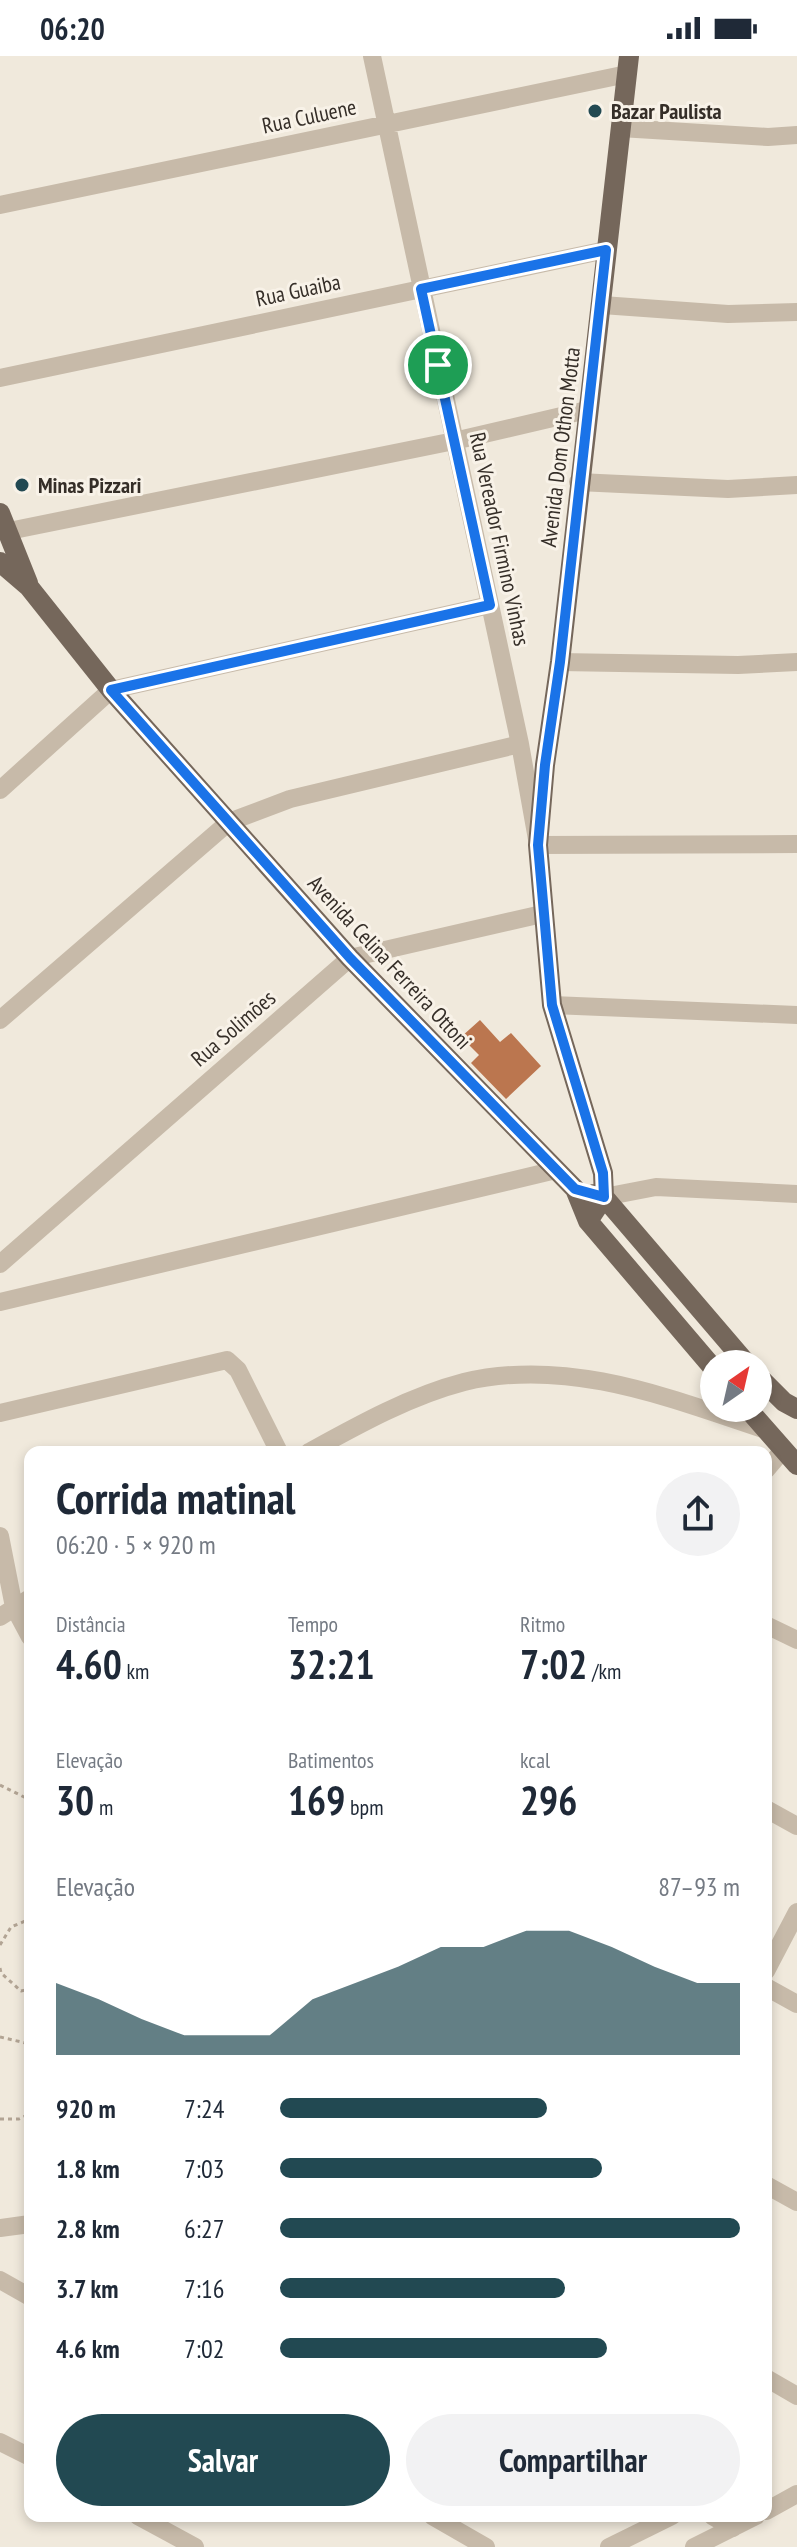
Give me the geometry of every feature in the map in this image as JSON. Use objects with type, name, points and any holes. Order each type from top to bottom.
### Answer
[{"type":"main road","name":"Avenida Dom Othon Motta","points":[[604,1197],[603,1173],[552,1005],[538,845],[628,65]]},
{"type":"main road","name":"Avenida Celina Ferreira Ottoni","points":[[4,522],[29,587]]},
{"type":"main road","name":"Avenida Celina Ferreira Ottoni","points":[[0,562],[29,587],[111,690],[350,958],[575,1189],[588,1221],[700,1353]]},
{"type":"main road","points":[[575,1189],[604,1197],[735,1350]]},
{"type":"main road","points":[[588,1221],[604,1197]]},
{"type":"main road","points":[[772,1390],[797,1409]]},
{"type":"main road","points":[[759,1422],[790,1457]]},
{"type":"street","name":"Rua Vereador Firmino Vinhas","points":[[372,56],[520,744],[538,845]]},
{"type":"street","name":"Rua Culuene","points":[[0,205],[386,125],[628,65]]},
{"type":"street","points":[[620,128],[768,137],[797,135]]},
{"type":"street","name":"Rua Guaiba","points":[[0,378],[606,250]]},
{"type":"street","points":[[602,305],[728,314],[797,312]]},
{"type":"street","points":[[4,522],[454,441],[587,410]]},
{"type":"street","points":[[578,482],[728,489],[797,485]]},
{"type":"street","points":[[0,790],[111,690],[490,605]]},
{"type":"street","points":[[560,662],[738,665],[797,662]]},
{"type":"street","points":[[0,1020],[229,822],[290,799],[520,744]]},
{"type":"street","points":[[538,845],[797,844]]},
{"type":"street","name":"Rua Solimões","points":[[0,1264],[350,958],[542,914]]},
{"type":"street","points":[[552,1005],[797,1015]]},
{"type":"street","points":[[0,1302],[556,1170]]},
{"type":"street","points":[[604,1197],[656,1187],[797,1194]]},
{"type":"street","points":[[0,1413],[227,1360],[238,1370],[276,1446]]},
{"type":"street","points":[[321,1446],[401,1405],[463,1382],[512,1375],[575,1376],[657,1394],[766,1430]]},
{"type":"street","points":[[772,1467],[790,1457]]},
{"type":"street","points":[[0,1536],[15,1607],[24,1625]]},
{"type":"street","points":[[772,1628],[797,1640]]},
{"type":"street","points":[[772,1812],[797,1826]]},
{"type":"street","points":[[772,1960],[797,1912]]},
{"type":"street","points":[[772,1990],[797,2004]]},
{"type":"street","points":[[772,2188],[797,2202]]},
{"type":"street","points":[[0,2228],[24,2225]]},
{"type":"street","points":[[0,2280],[24,2294]]},
{"type":"street","points":[[772,2381],[797,2396]]},
{"type":"street","points":[[0,2442],[24,2453]]},
{"type":"street","points":[[772,2508],[797,2494]]},
{"type":"street","points":[[149,2522],[195,2547]]},
{"type":"street","points":[[442,2522],[486,2547]]},
{"type":"street","points":[[609,2547],[660,2522]]},
{"type":"street","points":[[722,2522],[733,2528]]},
{"type":"street","points":[[694,2547],[744,2522]]},
{"type":"path","points":[[0,1785],[24,1797]]},
{"type":"path","points":[[0,1945],[11,1927],[24,1922]]},
{"type":"path","points":[[0,1968],[1,1973],[24,1990]]},
{"type":"path","points":[[0,2037],[24,2043]]},
{"type":"path","points":[[0,2119],[24,2117]]},
{"type":"building","points":[[480,1020],[500,1042],[511,1033],[541,1066],[506,1099],[471,1063],[479,1055],[461,1037]]},
{"type":"place","name":"Bazar Paulista","points":[[595,111]]},
{"type":"place","name":"Minas Pizzari","points":[[22,485]]},
{"type":"route","points":[[606,250],[538,845],[552,1005],[603,1173],[604,1197],[575,1189],[556,1170],[350,958],[111,690],[490,605],[438,365],[421,289],[606,250]]}]
